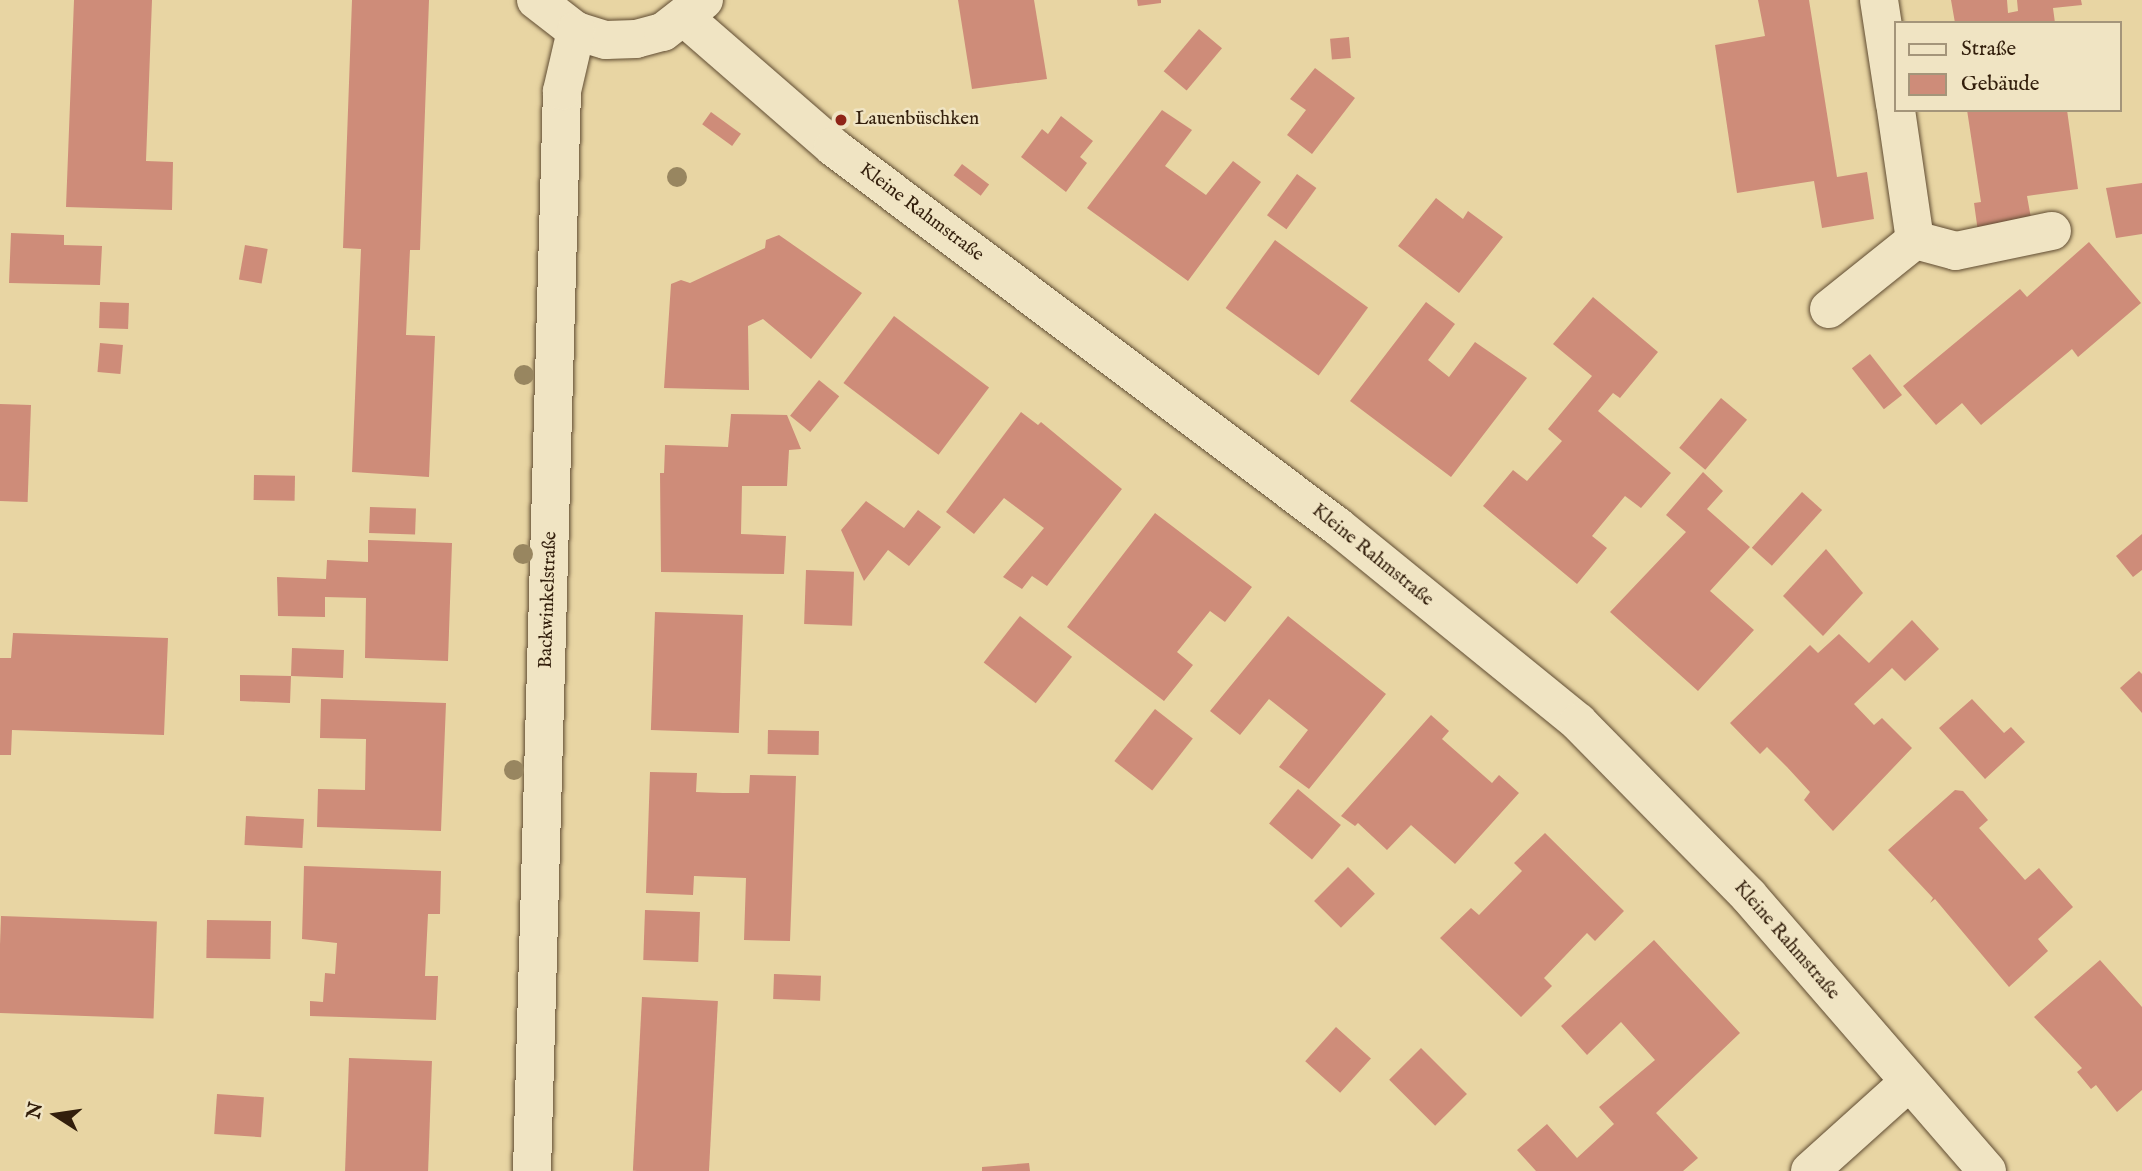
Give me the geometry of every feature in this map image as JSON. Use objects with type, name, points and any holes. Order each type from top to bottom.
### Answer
[{"type":"street","points":[[536,0],[576,31],[606,40],[636,39],[663,32],[695,9]]},
{"type":"street","points":[[1880,0],[1894,98]]},
{"type":"street","name":"Kleine Rahmstraße","points":[[695,9],[834,147],[1337,526],[1578,722],[1748,895],[1987,1171]]},
{"type":"street","name":"Backwinkelstraße","points":[[532,1171],[562,91],[576,31]]},
{"type":"street","points":[[1896,112],[1916,240]]},
{"type":"street","points":[[1916,240],[1956,251],[2052,231]]},
{"type":"street","points":[[1829,309],[1916,240]]},
{"type":"street","points":[[1810,1171],[1909,1082]]},
{"type":"building","points":[[74,0],[152,0],[146,161],[173,162],[172,210],[66,207]]},
{"type":"building","points":[[352,0],[429,0],[420,250],[410,250],[406,335],[435,336],[429,477],[352,472],[361,249],[343,248]]},
{"type":"building","points":[[958,0],[1034,0],[1047,79],[972,89]]},
{"type":"building","points":[[1137,0],[1161,0],[1161,3],[1138,6]]},
{"type":"building","points":[[1758,0],[1809,0],[1837,177],[1867,172],[1874,219],[1822,228],[1814,181],[1737,193],[1715,45],[1765,36]]},
{"type":"building","points":[[1951,0],[2007,0],[2008,13],[2018,11],[2017,0],[2081,0],[2082,5],[2053,8],[2055,21],[1955,21]]},
{"type":"building","points":[[1199,29],[1222,48],[1187,90],[1164,71]]},
{"type":"building","points":[[1349,37],[1351,58],[1332,60],[1330,39]]},
{"type":"building","points":[[1315,68],[1355,98],[1312,154],[1287,135],[1306,110],[1290,99]]},
{"type":"building","points":[[1162,110],[1192,130],[1165,166],[1206,195],[1233,161],[1261,182],[1188,281],[1087,208]]},
{"type":"building","points":[[711,112],[741,134],[732,146],[702,124]]},
{"type":"building","points":[[1967,112],[2067,112],[2078,189],[2027,196],[2032,224],[1978,232],[1974,203],[1981,202]]},
{"type":"building","points":[[1061,116],[1093,141],[1080,157],[1087,163],[1066,192],[1021,157],[1042,129],[1048,134]]},
{"type":"building","points":[[962,164],[989,184],[981,196],[954,175]]},
{"type":"building","points":[[1297,174],[1316,188],[1286,229],[1267,215]]},
{"type":"building","points":[[2142,183],[2142,234],[2116,238],[2106,188]]},
{"type":"building","points":[[1436,198],[1463,219],[1468,211],[1503,237],[1459,293],[1398,246]]},
{"type":"building","points":[[11,233],[64,235],[64,245],[102,246],[100,285],[9,283]]},
{"type":"building","points":[[779,235],[862,293],[811,359],[763,319],[748,326],[749,390],[664,388],[671,284],[681,280],[690,283],[765,248],[766,240]]},
{"type":"building","points":[[1275,240],[1368,308],[1319,376],[1226,308]]},
{"type":"building","points":[[2089,242],[2141,303],[2078,357],[2072,349],[1981,425],[1962,403],[1936,425],[1903,386],[2020,289],[2027,297]]},
{"type":"building","points":[[245,245],[268,249],[262,283],[239,279]]},
{"type":"building","points":[[1593,297],[1658,352],[1620,398],[1613,393],[1598,411],[1671,473],[1641,508],[1625,496],[1592,536],[1607,548],[1577,584],[1483,506],[1513,470],[1527,481],[1562,441],[1548,429],[1592,376],[1553,344]]},
{"type":"building","points":[[100,302],[129,303],[128,329],[99,328]]},
{"type":"building","points":[[1426,302],[1455,324],[1428,360],[1449,377],[1475,342],[1527,378],[1451,477],[1350,401]]},
{"type":"building","points":[[894,316],[989,388],[938,455],[843,383]]},
{"type":"building","points":[[100,343],[123,345],[120,374],[97,372]]},
{"type":"building","points":[[1870,354],[1902,395],[1884,409],[1852,368]]},
{"type":"building","points":[[819,380],[839,396],[810,432],[790,416]]},
{"type":"building","points":[[1721,398],[1747,420],[1705,470],[1679,448]]},
{"type":"building","points":[[0,404],[31,405],[28,502],[0,501]]},
{"type":"building","points":[[1021,412],[1038,425],[1041,422],[1122,489],[1047,586],[1032,576],[1022,589],[1003,577],[1044,528],[1004,498],[974,534],[946,512]]},
{"type":"building","points":[[731,414],[787,415],[801,449],[789,450],[787,486],[742,486],[741,534],[786,536],[784,574],[661,572],[660,473],[664,473],[665,445],[728,447]]},
{"type":"building","points":[[1703,472],[1723,491],[1707,509],[1750,547],[1710,591],[1754,630],[1698,691],[1610,612],[1686,532],[1666,515]]},
{"type":"building","points":[[254,475],[295,476],[295,501],[254,500]]},
{"type":"building","points":[[1802,492],[1822,510],[1772,566],[1752,548]]},
{"type":"building","points":[[866,501],[904,528],[918,510],[941,527],[909,566],[888,550],[864,581],[841,530]]},
{"type":"building","points":[[370,507],[416,509],[415,535],[369,533]]},
{"type":"building","points":[[1155,513],[1252,587],[1225,622],[1210,611],[1177,652],[1193,665],[1164,701],[1067,627]]},
{"type":"building","points":[[2142,534],[2142,570],[2133,577],[2116,556]]},
{"type":"building","points":[[368,540],[452,543],[448,661],[365,658],[366,598],[325,597],[325,617],[278,616],[277,577],[326,579],[327,560],[368,562]]},
{"type":"building","points":[[1826,549],[1863,593],[1823,636],[1783,596]]},
{"type":"building","points":[[806,570],[854,572],[852,626],[804,624]]},
{"type":"building","points":[[655,612],[743,615],[739,733],[651,730]]},
{"type":"building","points":[[1020,616],[1072,657],[1036,703],[984,662]]},
{"type":"building","points":[[1288,616],[1386,694],[1309,789],[1279,767],[1308,730],[1269,699],[1240,735],[1210,711]]},
{"type":"building","points":[[1912,620],[1939,649],[1905,681],[1892,668],[1854,704],[1874,725],[1882,718],[1912,748],[1833,831],[1804,800],[1810,792],[1787,767],[1767,747],[1760,754],[1730,723],[1810,645],[1818,653],[1839,634],[1869,663]]},
{"type":"building","points":[[13,633],[168,638],[164,735],[12,730],[11,755],[0,755],[0,658],[11,658]]},
{"type":"building","points":[[292,648],[344,650],[343,678],[291,676]]},
{"type":"building","points":[[2139,671],[2142,674],[2142,713],[2120,688]]},
{"type":"building","points":[[240,675],[291,676],[290,703],[240,701]]},
{"type":"building","points":[[321,699],[446,703],[441,831],[317,827],[318,789],[365,790],[366,739],[320,738]]},
{"type":"building","points":[[1972,699],[2004,733],[2011,727],[2025,742],[1985,779],[1939,728]]},
{"type":"building","points":[[1155,709],[1193,739],[1152,791],[1114,761]]},
{"type":"building","points":[[1431,715],[1449,731],[1442,739],[1492,783],[1499,775],[1519,793],[1455,864],[1411,825],[1387,850],[1358,823],[1355,826],[1341,816]]},
{"type":"building","points":[[768,730],[819,731],[819,755],[768,754]]},
{"type":"building","points":[[650,772],[697,773],[696,792],[723,793],[749,793],[750,775],[796,776],[790,941],[744,940],[746,878],[694,876],[693,895],[646,893]]},
{"type":"building","points":[[1298,789],[1341,825],[1312,859],[1269,823]]},
{"type":"building","points":[[1955,790],[1963,791],[1988,820],[1979,828],[2025,880],[2039,868],[2073,907],[2038,939],[2048,951],[2009,987],[1935,899],[1930,903],[1933,898],[1888,850]]},
{"type":"building","points":[[246,816],[304,819],[302,848],[244,845]]},
{"type":"building","points":[[1545,833],[1624,911],[1595,941],[1587,933],[1544,978],[1552,986],[1521,1017],[1440,938],[1471,908],[1479,915],[1522,871],[1514,863]]},
{"type":"building","points":[[304,866],[441,871],[440,914],[428,914],[425,976],[438,976],[436,1020],[310,1016],[310,1001],[323,1002],[325,973],[335,974],[337,943],[302,939]]},
{"type":"building","points":[[1348,867],[1375,894],[1341,928],[1314,901]]},
{"type":"building","points":[[645,910],[700,912],[698,962],[643,960]]},
{"type":"building","points":[[1,916],[157,921],[154,1018],[0,1013]]},
{"type":"building","points":[[207,920],[271,921],[270,959],[206,958]]},
{"type":"building","points":[[1654,940],[1740,1033],[1656,1113],[1698,1158],[1683,1171],[1536,1171],[1517,1150],[1547,1124],[1577,1158],[1614,1124],[1599,1107],[1655,1060],[1621,1022],[1587,1055],[1561,1026]]},
{"type":"building","points":[[2100,960],[2142,1007],[2142,1090],[2117,1112],[2096,1085],[2091,1089],[2077,1072],[2082,1068],[2034,1017]]},
{"type":"building","points":[[774,974],[821,976],[820,1001],[773,999]]},
{"type":"building","points":[[642,997],[718,1001],[709,1171],[633,1171]]},
{"type":"building","points":[[1336,1027],[1371,1058],[1340,1093],[1305,1061]]},
{"type":"building","points":[[1421,1048],[1467,1094],[1435,1126],[1389,1080]]},
{"type":"building","points":[[349,1058],[432,1061],[428,1171],[345,1171]]},
{"type":"building","points":[[217,1094],[264,1097],[261,1137],[214,1134]]},
{"type":"building","points":[[1029,1163],[1030,1171],[982,1171],[982,1167]]},
{"type":"place","name":"Lauenbüschken","points":[[841,120]]}]
